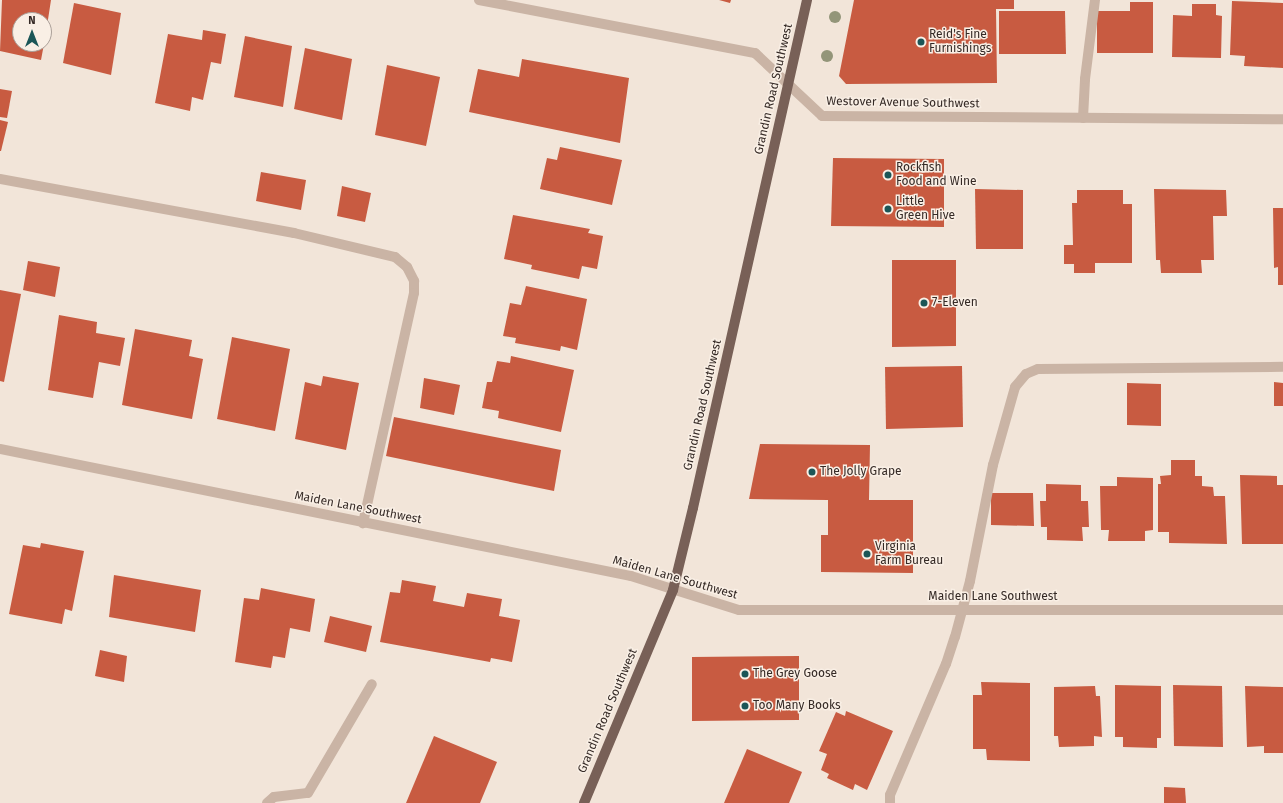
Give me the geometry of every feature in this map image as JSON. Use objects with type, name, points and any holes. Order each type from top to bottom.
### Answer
[{"type":"main road","name":"Grandin Road Southwest","points":[[584,803],[673,590],[694,508],[807,0]]},
{"type":"street","name":"Westover Avenue Southwest","points":[[479,0],[755,53],[788,86],[822,116],[1283,119]]},
{"type":"street","points":[[1083,118],[1085,79],[1095,0]]},
{"type":"street","points":[[0,179],[294,233],[395,257],[407,267],[414,281],[414,293],[363,523]]},
{"type":"street","points":[[890,803],[890,795],[946,664],[962,610],[993,465],[1015,387],[1026,374],[1038,369],[1283,367]]},
{"type":"street","name":"Maiden Lane Southwest","points":[[0,449],[631,576],[739,610],[1283,610]]},
{"type":"street","points":[[267,803],[274,797],[308,793],[372,684]]},
{"type":"building","points":[[2,0],[51,0],[49,12],[12,12],[12,52],[42,52],[41,60],[0,51]]},
{"type":"building","points":[[719,0],[731,0],[730,3]]},
{"type":"building","name":"Reid's Fine Furnishings","points":[[854,0],[1014,0],[1014,9],[996,9],[997,83],[846,84],[839,76]]},
{"type":"building","points":[[1232,1],[1283,3],[1283,68],[1244,66],[1245,56],[1230,55]]},
{"type":"building","points":[[1130,2],[1153,2],[1153,53],[1097,53],[1097,11],[1130,11]]},
{"type":"building","points":[[74,3],[121,13],[111,75],[63,63]]},
{"type":"building","points":[[1192,4],[1216,4],[1216,15],[1222,16],[1221,58],[1172,57],[1173,15],[1192,16]]},
{"type":"building","points":[[999,11],[1065,11],[1066,54],[999,54]]},
{"type":"building","points":[[203,30],[226,34],[221,64],[211,62],[203,100],[192,97],[190,111],[155,103],[168,34],[202,40]]},
{"type":"building","points":[[245,36],[292,46],[283,107],[234,97]]},
{"type":"building","points":[[305,48],[352,59],[342,120],[294,109]]},
{"type":"building","points":[[522,59],[629,78],[620,143],[469,112],[478,69],[519,77]]},
{"type":"building","points":[[387,65],[440,77],[426,146],[375,135]]},
{"type":"building","points":[[0,89],[12,91],[7,118],[0,117]]},
{"type":"building","points":[[0,120],[8,122],[1,151],[0,151]]},
{"type":"building","points":[[560,147],[622,160],[612,205],[540,189],[547,158],[557,160]]},
{"type":"building","points":[[833,158],[944,159],[944,227],[831,226]]},
{"type":"building","points":[[261,172],[306,180],[301,210],[256,201]]},
{"type":"building","points":[[342,186],[371,193],[365,222],[337,216]]},
{"type":"building","points":[[975,189],[1023,190],[1023,249],[976,249]]},
{"type":"building","points":[[1154,189],[1226,190],[1227,216],[1213,216],[1214,260],[1201,260],[1202,273],[1161,273],[1160,260],[1156,260]]},
{"type":"building","points":[[1077,190],[1123,190],[1123,204],[1132,204],[1132,263],[1095,263],[1095,273],[1074,273],[1074,264],[1064,264],[1064,245],[1073,245],[1072,203],[1077,203]]},
{"type":"building","points":[[1273,208],[1283,208],[1283,285],[1278,285],[1278,267],[1274,268]]},
{"type":"building","points":[[513,215],[590,229],[588,233],[603,236],[597,269],[582,266],[579,279],[531,269],[532,265],[504,259]]},
{"type":"building","name":"7-Eleven","points":[[892,260],[956,260],[956,346],[892,347]]},
{"type":"building","points":[[28,261],[60,267],[55,297],[23,290]]},
{"type":"building","points":[[526,286],[587,299],[577,350],[561,346],[560,351],[515,343],[516,338],[503,336],[510,303],[521,305]]},
{"type":"building","points":[[0,290],[21,294],[4,382],[0,381]]},
{"type":"building","points":[[59,315],[97,322],[96,333],[125,338],[120,366],[99,362],[93,398],[48,390]]},
{"type":"building","points":[[135,329],[192,340],[189,356],[203,359],[192,419],[122,405]]},
{"type":"building","points":[[232,337],[290,349],[275,431],[217,419]]},
{"type":"building","points":[[511,356],[574,370],[561,432],[498,418],[499,411],[482,408],[487,382],[492,382],[497,361],[510,363]]},
{"type":"building","points":[[962,366],[963,427],[886,429],[885,367]]},
{"type":"building","points":[[323,376],[359,383],[346,450],[295,439],[305,382],[321,386]]},
{"type":"building","points":[[424,378],[460,385],[454,415],[420,408]]},
{"type":"building","points":[[1274,382],[1283,383],[1283,406],[1274,406]]},
{"type":"building","points":[[1127,383],[1161,384],[1161,426],[1127,425]]},
{"type":"building","points":[[394,417],[561,450],[554,491],[386,456]]},
{"type":"building","points":[[760,444],[870,445],[869,500],[913,500],[913,573],[821,572],[821,535],[828,535],[828,500],[749,499]]},
{"type":"building","points":[[1171,460],[1195,460],[1195,476],[1202,476],[1202,486],[1213,487],[1214,496],[1225,496],[1227,544],[1169,543],[1169,532],[1158,532],[1158,484],[1161,484],[1160,476],[1171,475]]},
{"type":"building","points":[[1240,475],[1277,476],[1277,485],[1283,485],[1283,544],[1242,544]]},
{"type":"building","points":[[1117,477],[1153,478],[1153,530],[1145,531],[1145,541],[1108,541],[1109,530],[1101,530],[1100,486],[1117,486]]},
{"type":"building","points":[[1046,484],[1081,485],[1081,501],[1088,501],[1089,527],[1082,527],[1083,541],[1047,540],[1047,527],[1041,527],[1040,501],[1046,501]]},
{"type":"building","points":[[991,493],[1033,493],[1034,526],[991,525]]},
{"type":"building","points":[[41,543],[84,551],[72,611],[65,609],[62,624],[9,614],[23,545],[40,548]]},
{"type":"building","points":[[114,575],[201,590],[195,632],[109,617]]},
{"type":"building","points":[[402,580],[436,586],[433,601],[464,607],[467,593],[502,599],[499,616],[520,620],[512,662],[491,658],[490,662],[380,642],[390,592],[400,593]]},
{"type":"building","points":[[261,588],[315,599],[310,632],[290,628],[285,658],[273,656],[271,668],[235,662],[244,598],[259,600]]},
{"type":"building","points":[[330,616],[372,626],[366,652],[324,642]]},
{"type":"building","points":[[100,650],[127,656],[124,682],[95,676]]},
{"type":"building","points":[[799,656],[799,720],[692,721],[692,657]]},
{"type":"building","points":[[981,682],[1030,683],[1030,761],[987,760],[986,749],[973,749],[973,695],[982,695]]},
{"type":"building","points":[[1115,685],[1161,686],[1161,738],[1157,738],[1157,748],[1123,747],[1123,737],[1115,737]]},
{"type":"building","points":[[1173,685],[1222,686],[1223,747],[1174,746]]},
{"type":"building","points":[[1095,686],[1096,696],[1100,696],[1102,737],[1094,736],[1094,746],[1059,747],[1058,736],[1054,736],[1054,687]]},
{"type":"building","points":[[1245,686],[1283,687],[1283,753],[1264,753],[1264,746],[1247,747]]},
{"type":"building","points":[[846,711],[893,731],[867,790],[855,784],[853,790],[827,778],[829,774],[821,770],[827,754],[819,751],[836,712],[845,716]]},
{"type":"building","points":[[434,736],[497,762],[480,803],[406,803]]},
{"type":"building","points":[[747,749],[802,772],[789,803],[724,803]]},
{"type":"building","points":[[1164,787],[1185,788],[1186,803],[1164,803]]},
{"type":"place","name":"Reid's Fine Furnishings","points":[[921,42]]},
{"type":"place","name":"Rockfish Food and Wine","points":[[888,175]]},
{"type":"place","name":"Little Green Hive","points":[[888,209]]},
{"type":"place","name":"7-Eleven","points":[[924,303]]},
{"type":"place","name":"The Jolly Grape","points":[[812,472]]},
{"type":"place","name":"Virginia Farm Bureau","points":[[867,554]]},
{"type":"place","name":"The Grey Goose","points":[[745,674]]},
{"type":"place","name":"Too Many Books","points":[[745,706]]}]
